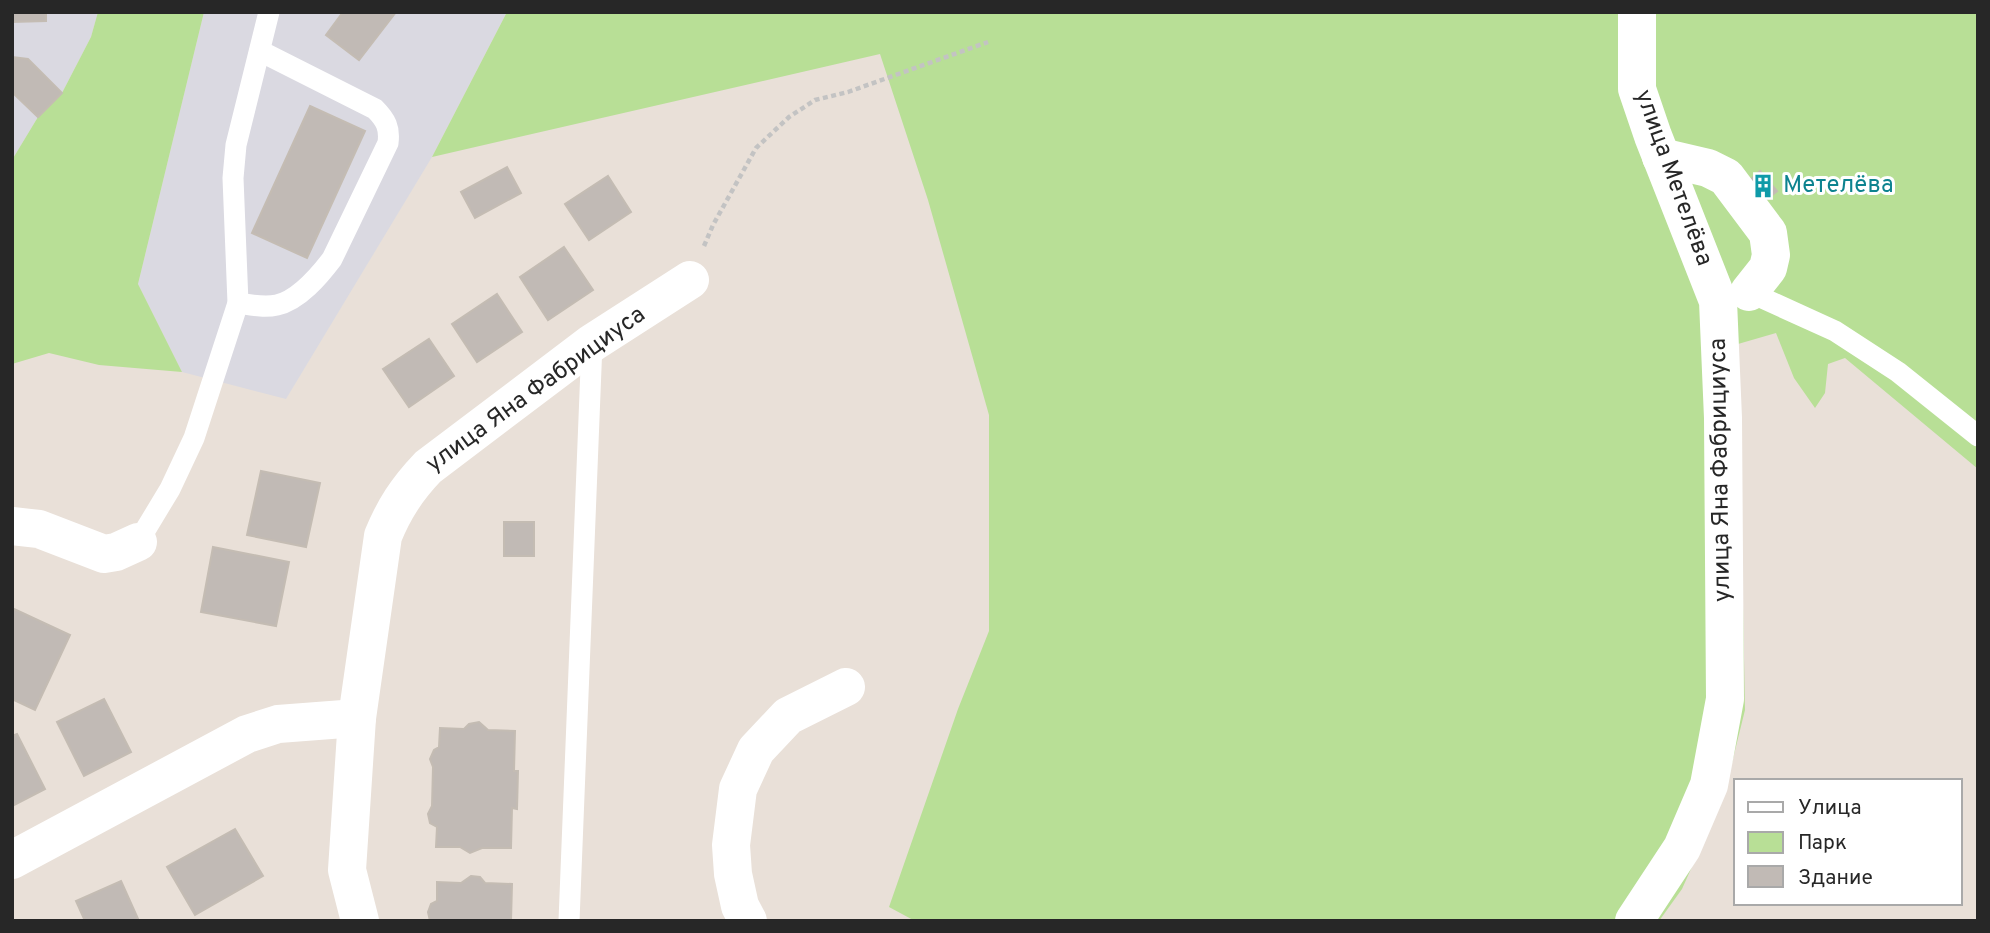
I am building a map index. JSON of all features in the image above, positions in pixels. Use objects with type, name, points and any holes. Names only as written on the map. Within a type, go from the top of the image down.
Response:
[{"type":"street","name":"улица Метелёва","points":[[1637,12],[1637,89],[1661,157],[1734,296]]},
{"type":"street","points":[[1661,157],[1708,168],[1726,177],[1768,233],[1768,268],[1734,296]]},
{"type":"street","name":"улица Яна Фабрициуса","points":[[360,921],[347,870],[357,719],[383,536],[394,509],[428,467],[592,343],[690,280]]},
{"type":"street","name":"улица Яна Фабрициуса","points":[[1634,921],[1682,848],[1709,785],[1726,699],[1723,418],[1734,296]]},
{"type":"street","points":[[12,526],[39,530],[104,554],[128,548],[138,542]]},
{"type":"street","points":[[743,916],[733,874],[731,845],[737,789],[757,750],[788,716],[846,687]]},
{"type":"street","points":[[12,860],[247,734],[278,724],[357,719]]},
{"type":"lane","points":[[138,542],[170,489],[194,439],[238,303],[233,178],[236,145],[269,12]]},
{"type":"lane","points":[[238,303],[263,307],[279,305],[293,298],[322,272],[332,259],[388,143],[389,131],[383,117],[375,109],[260,51]]},
{"type":"lane","points":[[1734,296],[1835,331],[1898,372],[1978,436]]},
{"type":"lane","points":[[569,921],[592,343]]},
{"type":"path","points":[[690,280],[713,225],[756,148],[789,117],[815,100],[848,92],[988,42]]},
{"type":"shaded area","points":[[12,12],[98,12],[91,37],[62,93],[38,117],[12,160]]},
{"type":"shaded area","points":[[204,12],[507,12],[432,157],[286,399],[182,372],[138,284]]},
{"type":"green space","points":[[98,12],[204,12],[138,284],[182,372],[99,365],[49,353],[12,364],[12,160],[38,117],[62,93],[91,37]]},
{"type":"green space","points":[[507,12],[1978,12],[1978,469],[1845,358],[1828,364],[1825,393],[1815,408],[1794,378],[1776,333],[1738,344],[1745,710],[1724,795],[1682,889],[1659,921],[915,921],[889,907],[958,709],[989,631],[989,415],[928,200],[880,54],[432,157]]},
{"type":"building","points":[[12,12],[46,12],[46,21],[12,22]]},
{"type":"building","points":[[343,12],[396,12],[359,60],[326,35]]},
{"type":"building","points":[[12,57],[28,59],[62,93],[38,117],[12,92]]},
{"type":"building","points":[[310,106],[365,131],[307,258],[252,233]]},
{"type":"building","points":[[507,167],[521,193],[475,218],[461,192]]},
{"type":"building","name":"Метелёва","points":[[1760,171],[1777,191],[1766,200],[1749,181]]},
{"type":"building","points":[[608,176],[631,212],[589,240],[565,204]]},
{"type":"building","points":[[564,247],[593,290],[548,320],[520,277]]},
{"type":"building","points":[[497,294],[522,332],[477,362],[452,324]]},
{"type":"building","points":[[429,339],[454,376],[409,407],[383,369]]},
{"type":"building","points":[[261,471],[320,483],[306,547],[247,535]]},
{"type":"building","points":[[504,522],[534,522],[534,556],[504,556]]},
{"type":"building","points":[[213,547],[289,562],[276,626],[201,612]]},
{"type":"building","points":[[14,609],[70,635],[35,710],[12,699]]},
{"type":"building","points":[[104,699],[131,752],[84,776],[57,722]]},
{"type":"building","points":[[479,722],[488,730],[515,731],[517,809],[512,808],[511,848],[482,848],[470,853],[460,847],[436,847],[437,827],[430,823],[428,814],[432,806],[433,767],[430,759],[434,750],[439,747],[440,728],[464,729],[469,724]]},
{"type":"building","points":[[17,734],[45,789],[12,806],[12,736]]},
{"type":"building","points":[[235,829],[263,876],[195,915],[167,867]]},
{"type":"building","points":[[471,876],[480,877],[485,883],[512,884],[511,921],[430,921],[428,912],[431,904],[437,901],[437,882],[461,883]]},
{"type":"building","points":[[121,881],[139,921],[85,921],[76,901]]},
{"type":"place","name":"Метелёва","points":[[1763,186]]}]
